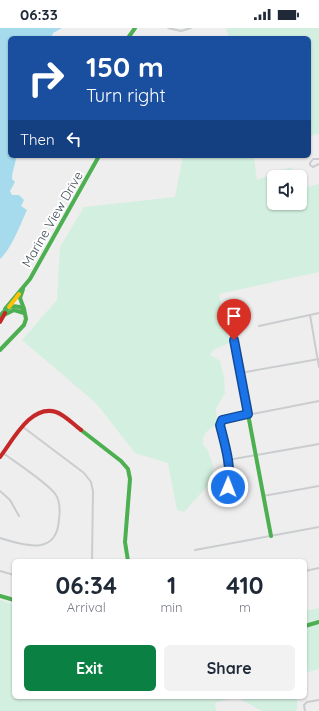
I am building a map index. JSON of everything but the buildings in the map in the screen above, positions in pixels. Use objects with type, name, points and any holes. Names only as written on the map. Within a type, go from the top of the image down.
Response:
[{"type":"street","points":[[168,28],[181,31],[191,28]]},
{"type":"street","name":"Marine View Drive","points":[[7,308],[16,299],[47,249],[98,158]]},
{"type":"street","points":[[319,159],[312,159],[310,165],[313,167],[319,164]]},
{"type":"street","points":[[0,350],[24,325],[26,319],[20,298],[22,289]]},
{"type":"street","name":"Marine View Drive","points":[[0,322],[2,315],[22,289]]},
{"type":"street","points":[[16,299],[17,305],[23,311]]},
{"type":"street","points":[[7,308],[17,305]]},
{"type":"street","points":[[2,315],[11,310],[23,311]]},
{"type":"street","points":[[259,326],[319,313]]},
{"type":"street","points":[[310,315],[319,367]]},
{"type":"street","points":[[234,340],[271,536]]},
{"type":"street","points":[[240,373],[318,359]]},
{"type":"street","points":[[228,487],[228,460],[220,425],[222,420],[319,401]]},
{"type":"street","points":[[0,538],[27,546],[37,546],[44,544],[53,538],[57,531],[59,503],[54,492],[2,455],[31,416],[37,412],[46,410],[54,411],[126,466],[129,472],[130,482],[125,542],[128,559]]},
{"type":"street","points":[[23,427],[84,473],[91,482],[93,491],[92,559]]},
{"type":"street","points":[[228,460],[319,444]]},
{"type":"street","points":[[263,496],[319,486]]},
{"type":"street","points":[[0,491],[10,500],[19,516]]},
{"type":"street","points":[[195,550],[319,527]]},
{"type":"street","points":[[307,571],[319,568]]},
{"type":"street","points":[[0,571],[12,574]]},
{"type":"street","points":[[0,596],[12,599]]},
{"type":"street","points":[[307,625],[319,622]]},
{"type":"street","points":[[305,711],[304,705],[307,702],[319,700]]},
{"type":"green space","points":[[226,28],[319,28],[319,134],[311,135],[311,36],[228,36]]},
{"type":"green space","points":[[183,158],[254,158],[257,180],[267,176],[267,210],[307,210],[307,187],[319,184],[319,272],[219,294],[229,343],[213,350],[210,355],[220,361],[224,377],[225,393],[216,408],[217,424],[206,432],[203,441],[203,445],[207,449],[213,465],[212,481],[184,512],[177,510],[168,463],[135,453],[96,403],[22,340],[57,300],[60,247],[84,207],[175,197]]},
{"type":"green space","points":[[291,167],[292,170],[283,170]]},
{"type":"green space","points":[[0,600],[12,604],[12,699],[229,699],[215,703],[216,711],[0,711]]},
{"type":"green space","points":[[319,608],[319,669],[307,672],[307,611]]},
{"type":"green space","points":[[240,699],[297,699],[296,711],[262,711]]},
{"type":"water","points":[[0,28],[62,28],[53,33],[52,36],[8,36],[8,158],[16,158],[12,179],[15,182],[10,191],[12,195],[19,195],[24,200],[21,206],[27,210],[12,243],[0,259]]},
{"type":"traffic: fast","points":[[129,36],[135,28]]},
{"type":"traffic: fast","points":[[5,309],[30,279],[98,158]]},
{"type":"traffic: fast","points":[[23,289],[20,298],[24,309]]},
{"type":"traffic: fast","points":[[0,316],[8,308],[17,306],[24,309],[26,319],[24,325],[0,350]]},
{"type":"traffic: fast","points":[[4,315],[14,310],[24,313]]},
{"type":"traffic: fast","points":[[234,340],[271,536]]},
{"type":"traffic: fast","points":[[81,430],[121,461],[128,469],[130,479],[125,542],[128,559]]},
{"type":"traffic: fast","points":[[0,596],[12,599]]},
{"type":"traffic: fast","points":[[307,625],[319,622]]},
{"type":"traffic: slow","points":[[9,307],[19,294]]},
{"type":"traffic: jam","points":[[0,322],[5,313]]},
{"type":"traffic: jam","points":[[0,457],[24,425],[39,413],[47,411],[59,413],[81,430]]},
{"type":"route","points":[[228,487],[228,460],[220,425],[222,420],[248,414],[234,340]]}]
